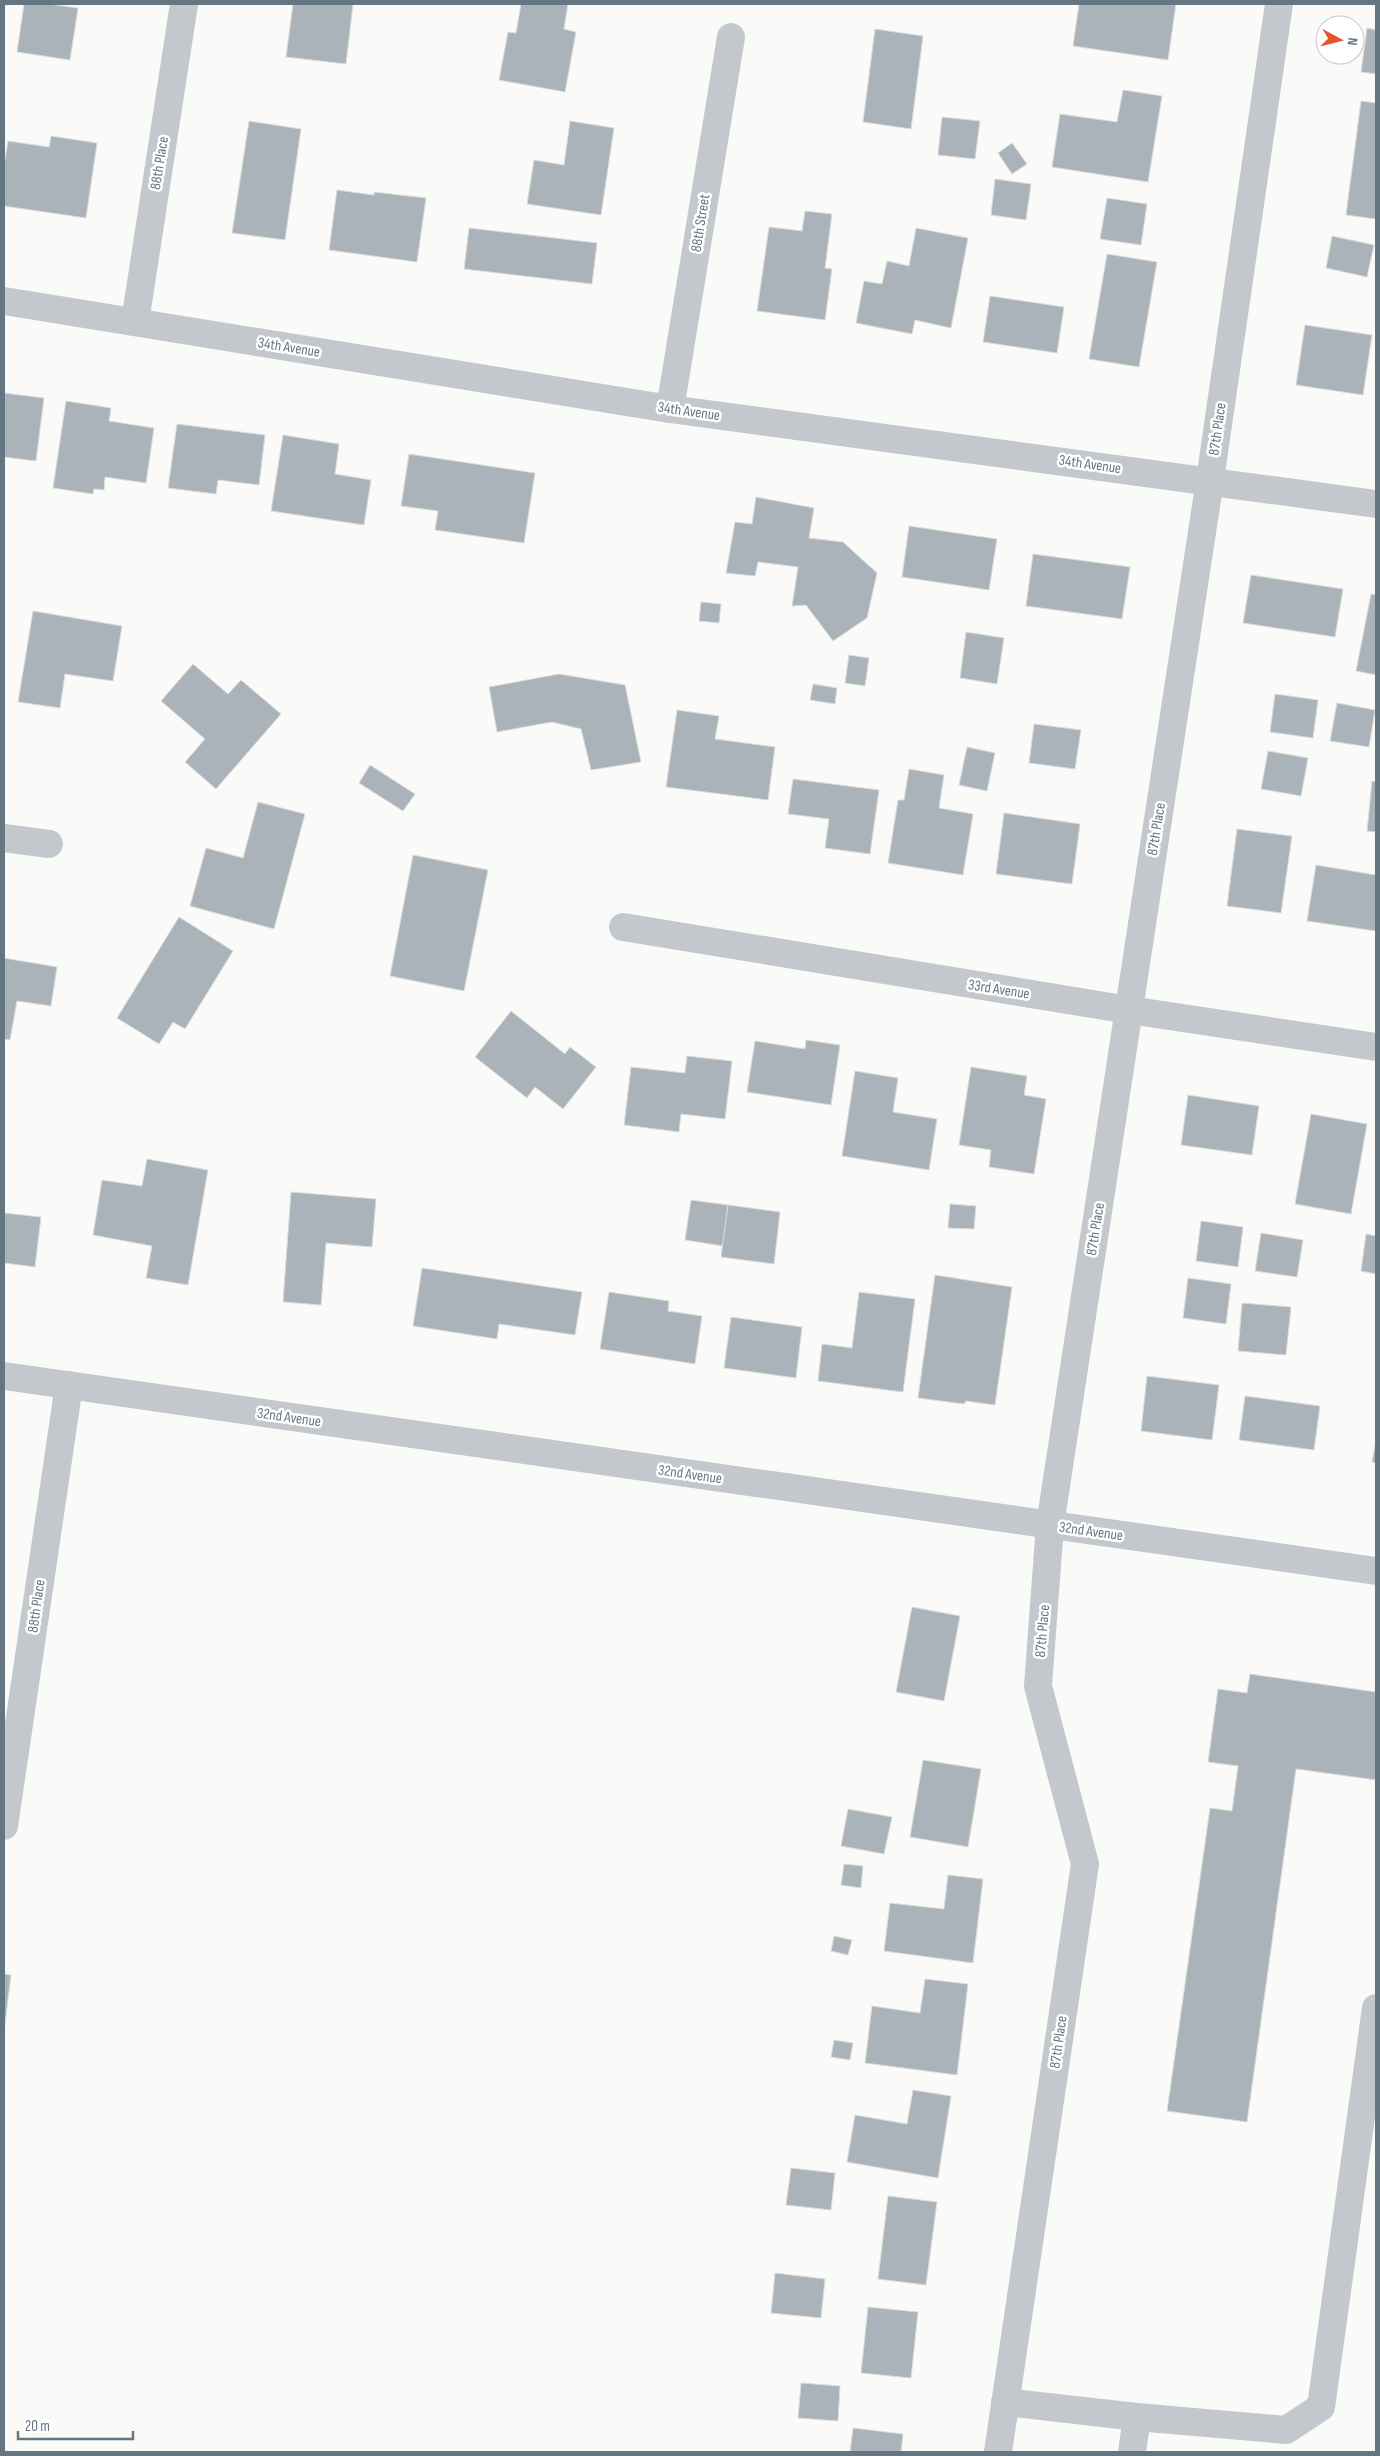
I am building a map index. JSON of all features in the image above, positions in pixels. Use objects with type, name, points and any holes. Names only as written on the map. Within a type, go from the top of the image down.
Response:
[{"type":"street","name":"88th Place","points":[[135,322],[184,4]]},
{"type":"street","name":"87th Place","points":[[998,2452],[1085,1864],[1038,1686],[1050,1526],[1210,480],[1280,4]]},
{"type":"street","name":"88th Street","points":[[670,409],[731,37]]},
{"type":"street","name":"34th Avenue","points":[[4,300],[670,409],[1210,480],[1376,504]]},
{"type":"street","points":[[4,838],[49,844]]},
{"type":"street","name":"33rd Avenue","points":[[623,927],[1128,1010],[1376,1047]]},
{"type":"street","name":"32nd Avenue","points":[[4,1376],[1376,1571]]},
{"type":"street","name":"88th Place","points":[[4,1826],[69,1386]]},
{"type":"street","points":[[1005,2402],[1137,2417],[1286,2430],[1321,2406],[1376,2008]]},
{"type":"street","points":[[1132,2452],[1137,2417]]},
{"type":"building","points":[[24,4],[48,4],[78,8],[70,60],[17,52]]},
{"type":"building","points":[[293,4],[353,4],[346,64],[286,57]]},
{"type":"building","points":[[521,4],[568,4],[564,29],[576,32],[565,92],[499,80],[508,32],[516,33]]},
{"type":"building","points":[[1079,4],[1176,4],[1168,60],[1073,46]]},
{"type":"building","points":[[1367,28],[1376,30],[1376,74],[1361,72],[1362,65],[1365,65]]},
{"type":"building","points":[[875,29],[923,36],[911,129],[863,122]]},
{"type":"building","points":[[1123,90],[1162,96],[1148,182],[1052,167],[1060,114],[1117,122]]},
{"type":"building","points":[[1361,101],[1376,103],[1376,219],[1346,215]]},
{"type":"building","points":[[942,117],[980,121],[975,159],[938,155]]},
{"type":"building","points":[[249,121],[301,129],[285,240],[232,233]]},
{"type":"building","points":[[570,121],[614,128],[601,215],[527,204],[534,160],[564,165]]},
{"type":"building","points":[[51,136],[97,143],[86,218],[4,206],[4,166],[8,141],[49,147]]},
{"type":"building","points":[[1012,143],[1027,164],[1012,174],[998,153]]},
{"type":"building","points":[[995,179],[1031,184],[1026,220],[991,215]]},
{"type":"building","points":[[337,190],[374,195],[374,192],[426,198],[417,262],[329,250]]},
{"type":"building","points":[[1107,198],[1147,204],[1141,245],[1100,239]]},
{"type":"building","points":[[805,211],[832,214],[825,268],[832,269],[825,320],[757,311],[769,227],[802,231]]},
{"type":"building","points":[[469,228],[597,243],[592,284],[464,269]]},
{"type":"building","points":[[916,228],[968,238],[951,328],[915,320],[912,334],[856,323],[864,281],[882,284],[887,261],[909,266]]},
{"type":"building","points":[[1332,236],[1374,245],[1367,277],[1326,268]]},
{"type":"building","points":[[1107,254],[1157,262],[1139,367],[1089,359]]},
{"type":"building","points":[[990,296],[1064,307],[1057,353],[983,342]]},
{"type":"building","points":[[1305,325],[1372,335],[1363,395],[1296,385]]},
{"type":"building","points":[[4,393],[44,398],[36,461],[4,457]]},
{"type":"building","points":[[66,401],[111,408],[109,421],[154,428],[146,483],[105,477],[104,490],[94,489],[93,494],[53,488]]},
{"type":"building","points":[[177,424],[265,435],[259,485],[218,480],[216,494],[168,488]]},
{"type":"building","points":[[283,435],[339,444],[335,474],[371,480],[364,525],[271,511]]},
{"type":"building","points":[[409,454],[535,473],[524,543],[435,530],[438,511],[401,506]]},
{"type":"building","points":[[756,497],[814,508],[809,538],[843,542],[877,573],[867,618],[833,641],[806,605],[792,606],[798,567],[758,562],[755,576],[726,573],[735,522],[752,524]]},
{"type":"building","points":[[909,526],[997,539],[989,590],[902,577]]},
{"type":"building","points":[[1033,554],[1130,567],[1122,619],[1026,606]]},
{"type":"building","points":[[1251,575],[1343,589],[1335,637],[1243,623]]},
{"type":"building","points":[[1371,594],[1376,595],[1376,675],[1356,671]]},
{"type":"building","points":[[701,602],[721,604],[719,623],[699,621]]},
{"type":"building","points":[[33,611],[122,626],[113,681],[65,674],[60,708],[18,702]]},
{"type":"building","points":[[966,632],[1004,638],[997,684],[960,678]]},
{"type":"building","points":[[849,655],[869,658],[865,686],[845,683]]},
{"type":"building","points":[[193,664],[228,694],[241,680],[281,714],[216,789],[185,762],[205,739],[161,701]]},
{"type":"building","points":[[559,674],[625,685],[641,762],[591,770],[581,729],[552,722],[497,732],[489,687]]},
{"type":"building","points":[[813,684],[837,688],[835,704],[810,700]]},
{"type":"building","points":[[1275,694],[1318,700],[1313,738],[1270,732]]},
{"type":"building","points":[[1337,703],[1375,710],[1369,747],[1330,741]]},
{"type":"building","points":[[677,710],[719,716],[715,739],[775,747],[768,800],[666,787]]},
{"type":"building","points":[[1034,724],[1081,730],[1075,769],[1029,763]]},
{"type":"building","points":[[967,747],[995,753],[987,791],[959,785]]},
{"type":"building","points":[[1268,751],[1308,758],[1301,796],[1261,789]]},
{"type":"building","points":[[370,765],[415,794],[403,811],[359,783]]},
{"type":"building","points":[[909,769],[944,775],[939,808],[973,814],[963,875],[888,863],[898,800],[904,800]]},
{"type":"building","points":[[793,779],[879,790],[870,854],[825,848],[829,819],[788,814]]},
{"type":"building","points":[[1372,781],[1376,782],[1376,832],[1367,831]]},
{"type":"building","points":[[258,802],[305,814],[274,929],[190,906],[206,848],[243,858]]},
{"type":"building","points":[[1004,813],[1080,824],[1072,884],[996,874]]},
{"type":"building","points":[[1237,829],[1292,836],[1281,913],[1227,906]]},
{"type":"building","points":[[413,855],[488,870],[464,991],[390,976]]},
{"type":"building","points":[[1316,865],[1376,875],[1376,931],[1307,921]]},
{"type":"building","points":[[179,917],[233,951],[185,1029],[173,1022],[159,1044],[117,1018]]},
{"type":"building","points":[[4,958],[57,967],[51,1006],[17,1001],[10,1040],[4,1039]]},
{"type":"building","points":[[511,1011],[565,1054],[570,1047],[596,1067],[563,1109],[535,1087],[527,1098],[475,1057]]},
{"type":"building","points":[[806,1040],[840,1045],[831,1105],[747,1092],[755,1041],[805,1049]]},
{"type":"building","points":[[687,1056],[732,1061],[725,1119],[681,1114],[679,1132],[624,1125],[631,1067],[685,1073]]},
{"type":"building","points":[[971,1067],[1027,1076],[1024,1095],[1046,1099],[1034,1174],[989,1167],[991,1150],[959,1145]]},
{"type":"building","points":[[855,1071],[898,1078],[893,1112],[937,1119],[929,1170],[842,1156]]},
{"type":"building","points":[[1188,1095],[1259,1106],[1252,1155],[1181,1145]]},
{"type":"building","points":[[1311,1114],[1367,1124],[1351,1214],[1295,1204]]},
{"type":"building","points":[[147,1159],[208,1170],[188,1285],[146,1278],[152,1246],[93,1235],[102,1180],[142,1186]]},
{"type":"building","points":[[291,1192],[376,1199],[372,1247],[326,1243],[321,1305],[283,1302]]},
{"type":"building","points":[[691,1200],[728,1205],[723,1246],[685,1240]]},
{"type":"building","points":[[950,1204],[976,1206],[974,1229],[948,1228]]},
{"type":"building","points":[[728,1205],[780,1212],[774,1264],[721,1257]]},
{"type":"building","points":[[4,1213],[41,1217],[35,1267],[4,1263]]},
{"type":"building","points":[[1201,1221],[1243,1227],[1238,1267],[1196,1261]]},
{"type":"building","points":[[1261,1233],[1303,1240],[1297,1277],[1255,1271]]},
{"type":"building","points":[[1366,1234],[1376,1236],[1376,1274],[1361,1271]]},
{"type":"building","points":[[422,1268],[582,1292],[575,1335],[499,1324],[497,1339],[413,1326]]},
{"type":"building","points":[[935,1275],[1012,1287],[995,1405],[966,1401],[964,1404],[918,1398]]},
{"type":"building","points":[[1188,1278],[1231,1284],[1226,1324],[1183,1318]]},
{"type":"building","points":[[609,1292],[669,1301],[668,1311],[702,1316],[695,1364],[600,1349]]},
{"type":"building","points":[[859,1292],[915,1299],[903,1392],[818,1381],[822,1344],[852,1348]]},
{"type":"building","points":[[1242,1303],[1291,1307],[1286,1355],[1238,1351]]},
{"type":"building","points":[[731,1317],[802,1327],[796,1378],[724,1368]]},
{"type":"building","points":[[1147,1376],[1219,1385],[1212,1440],[1141,1431]]},
{"type":"building","points":[[1245,1396],[1320,1406],[1314,1450],[1239,1440]]},
{"type":"building","points":[[1376,1440],[1376,1463],[1372,1462]]},
{"type":"building","points":[[912,1607],[960,1616],[944,1701],[896,1692]]},
{"type":"building","points":[[1250,1674],[1376,1692],[1376,1780],[1296,1769],[1247,2122],[1167,2111],[1210,1808],[1232,1811],[1238,1766],[1208,1762],[1218,1689],[1247,1693]]},
{"type":"building","points":[[923,1760],[981,1769],[968,1847],[910,1837]]},
{"type":"building","points":[[848,1809],[892,1817],[884,1854],[841,1846]]},
{"type":"building","points":[[844,1864],[863,1866],[861,1888],[841,1885]]},
{"type":"building","points":[[948,1875],[983,1879],[973,1963],[884,1951],[890,1903],[944,1909]]},
{"type":"building","points":[[834,1936],[852,1940],[848,1955],[831,1951]]},
{"type":"building","points":[[4,1974],[11,1975],[4,2032]]},
{"type":"building","points":[[925,1979],[968,1984],[957,2075],[865,2063],[872,2006],[920,2013]]},
{"type":"building","points":[[834,2040],[853,2043],[850,2060],[831,2057]]},
{"type":"building","points":[[913,2090],[951,2096],[938,2178],[847,2162],[855,2115],[907,2124]]},
{"type":"building","points":[[791,2168],[835,2173],[831,2210],[786,2205]]},
{"type":"building","points":[[888,2196],[937,2202],[926,2285],[878,2279]]},
{"type":"building","points":[[775,2273],[825,2279],[821,2318],[771,2313]]},
{"type":"building","points":[[868,2307],[918,2312],[911,2378],[861,2373]]},
{"type":"building","points":[[801,2383],[840,2386],[838,2421],[798,2418]]},
{"type":"building","points":[[853,2428],[903,2434],[901,2452],[850,2452]]}]
